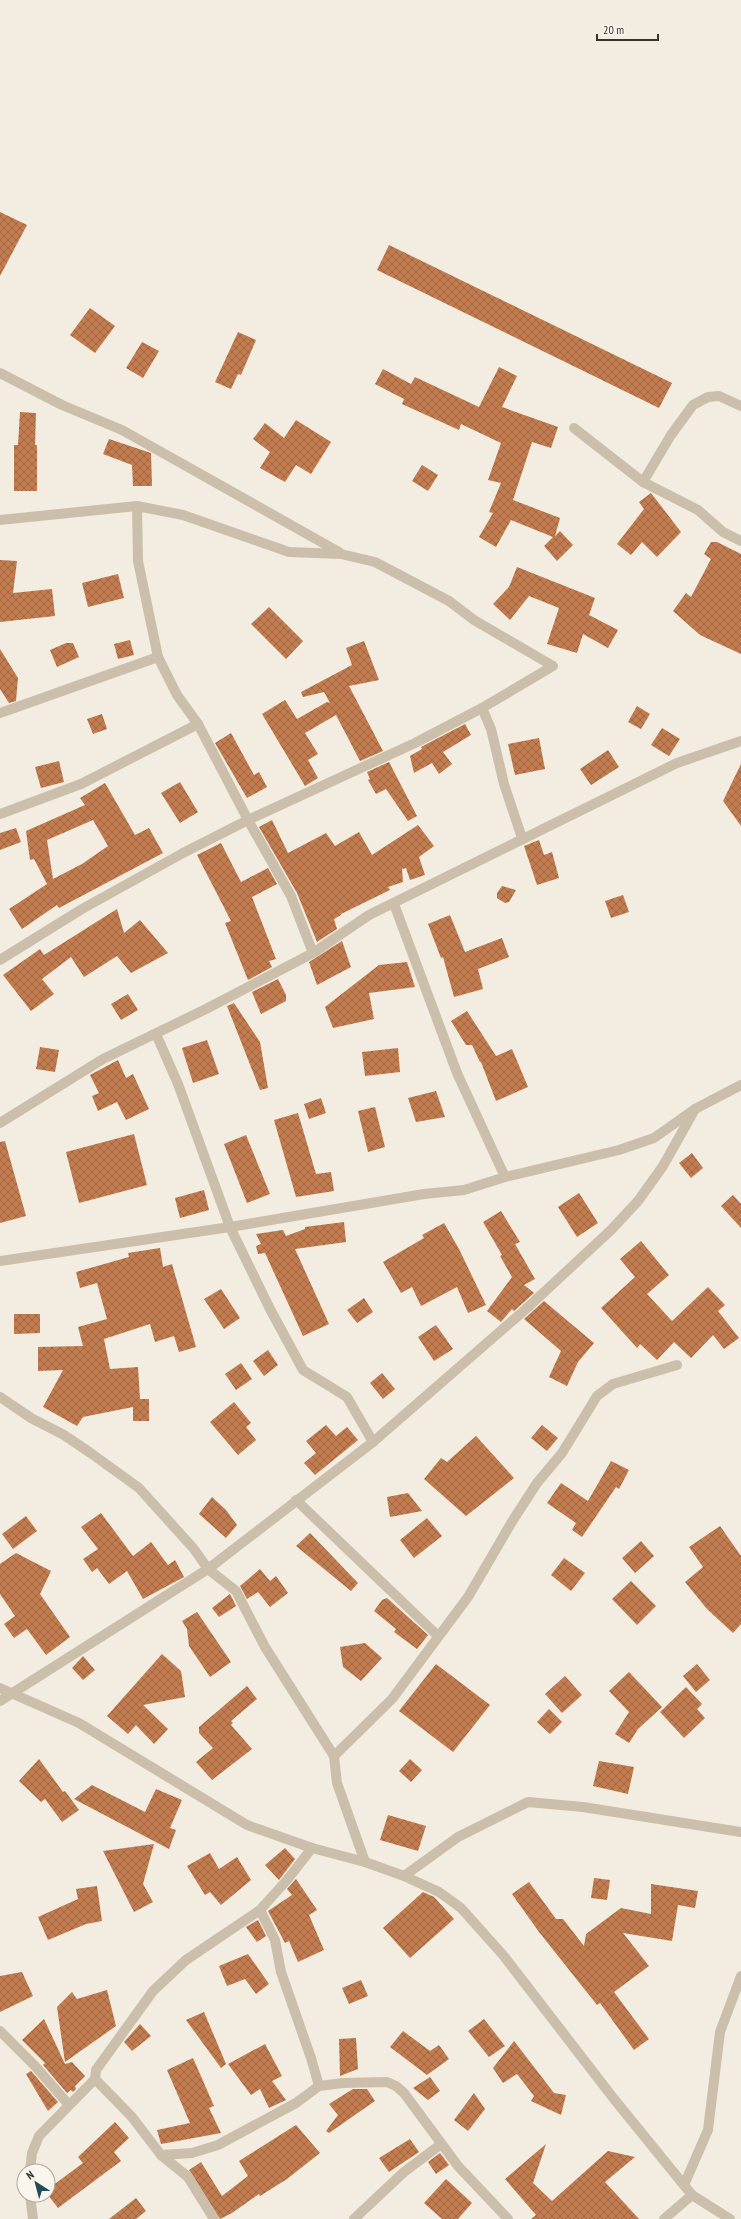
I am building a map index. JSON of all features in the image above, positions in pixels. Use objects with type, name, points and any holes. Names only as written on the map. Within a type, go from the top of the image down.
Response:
[{"type":"street","points":[[0,373],[62,405],[122,430],[341,554]]},
{"type":"street","points":[[643,482],[671,436],[694,405],[708,397],[719,396],[741,406]]},
{"type":"street","points":[[574,428],[643,482],[698,510],[723,532],[741,541]]},
{"type":"street","points":[[136,506],[138,561],[158,657],[177,695],[198,724],[248,820],[291,896],[313,953]]},
{"type":"street","points":[[0,520],[136,506],[183,515],[289,552],[341,554],[375,562],[450,601],[474,620],[553,666],[482,708],[340,779],[248,820],[82,909],[0,960]]},
{"type":"street","points":[[0,713],[158,657]]},
{"type":"street","points":[[482,708],[491,729],[504,784],[522,838]]},
{"type":"street","points":[[0,814],[81,784],[198,724]]},
{"type":"street","points":[[0,1122],[103,1059],[156,1034],[313,953],[369,915],[394,904],[522,838],[677,763],[741,741]]},
{"type":"street","points":[[394,904],[457,1073],[505,1177]]},
{"type":"street","points":[[156,1034],[178,1084],[230,1227],[270,1309],[304,1370],[347,1397],[373,1442]]},
{"type":"street","points":[[0,1261],[230,1227],[424,1194],[464,1190],[505,1177],[619,1150],[654,1138],[695,1109],[741,1085]]},
{"type":"street","points":[[0,1701],[137,1612],[208,1569],[373,1442],[526,1310],[611,1230],[638,1201],[663,1166],[695,1109]]},
{"type":"street","points":[[334,1756],[392,1699],[468,1597],[513,1520],[537,1483],[562,1453],[597,1396],[613,1384],[677,1366]]},
{"type":"street","points":[[0,1397],[31,1418],[64,1435],[139,1488],[194,1549],[208,1569],[236,1591],[265,1647],[334,1756],[337,1783],[365,1862]]},
{"type":"street","points":[[296,1500],[438,1636]]},
{"type":"street","points":[[0,1688],[79,1723],[247,1825],[312,1848],[365,1862],[404,1876],[439,1892],[461,1908],[479,1927],[692,2195],[730,2219]]},
{"type":"street","points":[[404,1876],[458,1837],[528,1802],[583,1807],[741,1832]]},
{"type":"street","points":[[31,2163],[32,2153],[39,2136],[94,2079],[96,2070],[153,1991],[186,1960],[260,1910],[288,1880],[312,1848]]},
{"type":"street","points":[[260,1910],[275,1940],[281,1972],[311,2058],[318,2086]]},
{"type":"street","points":[[684,2185],[708,2130],[720,2032],[741,1976]]},
{"type":"street","points":[[0,2031],[35,2066],[68,2105]]},
{"type":"street","points":[[94,2079],[132,2117],[161,2156],[188,2177],[214,2219]]},
{"type":"street","points":[[161,2156],[192,2153],[218,2145],[271,2117],[318,2086],[343,2083],[387,2082],[396,2086],[440,2145],[508,2219]]},
{"type":"street","points":[[354,2219],[404,2172],[440,2145]]},
{"type":"street","points":[[664,2219],[692,2195]]},
{"type":"street","points":[[31,2203],[33,2219]]},
{"type":"building","points":[[0,212],[27,225],[0,276]]},
{"type":"building","points":[[389,245],[672,383],[659,408],[377,270]]},
{"type":"building","points":[[90,308],[115,326],[95,353],[70,335]]},
{"type":"building","points":[[238,332],[256,340],[241,375],[238,374],[231,389],[215,382]]},
{"type":"building","points":[[142,342],[159,351],[143,378],[126,368]]},
{"type":"building","points":[[499,367],[517,376],[502,407],[558,427],[551,448],[532,442],[513,500],[560,518],[555,536],[560,531],[573,545],[557,561],[544,546],[553,537],[511,520],[496,547],[479,537],[493,513],[489,512],[501,483],[488,480],[501,443],[461,424],[459,430],[402,404],[404,399],[375,384],[383,369],[411,384],[415,377],[479,407]]},
{"type":"building","points":[[20,412],[36,413],[35,445],[37,445],[37,491],[14,491],[14,445],[18,445]]},
{"type":"building","points":[[296,420],[331,442],[311,474],[296,465],[285,482],[260,468],[270,452],[253,439],[265,423],[284,438]]},
{"type":"building","points":[[109,439],[151,453],[152,486],[133,486],[132,465],[103,454]]},
{"type":"building","points":[[422,465],[438,475],[428,491],[412,481]]},
{"type":"building","points":[[651,493],[681,532],[657,557],[642,542],[631,555],[617,544],[644,509],[639,502]]},
{"type":"building","points":[[711,542],[717,542],[741,554],[741,654],[700,635],[673,611],[686,593],[691,597],[711,559],[704,554]]},
{"type":"building","points":[[0,560],[17,561],[13,593],[52,589],[55,616],[0,622]]},
{"type":"building","points":[[517,567],[595,598],[589,615],[618,630],[608,648],[583,634],[577,653],[547,644],[559,608],[529,596],[510,620],[493,604],[509,587]]},
{"type":"building","points":[[118,574],[124,598],[88,607],[82,583]]},
{"type":"building","points":[[269,607],[303,641],[286,659],[251,624]]},
{"type":"building","points":[[130,640],[134,655],[118,659],[114,644]]},
{"type":"building","points":[[364,641],[379,680],[349,686],[383,751],[360,761],[336,715],[305,733],[318,754],[308,760],[318,778],[305,786],[262,714],[285,700],[297,719],[327,702],[330,703],[324,692],[303,697],[301,692],[352,665],[346,648]]},
{"type":"building","points":[[66,643],[73,643],[79,657],[57,667],[50,650]]},
{"type":"building","points":[[0,649],[18,678],[16,701],[9,703],[0,689]]},
{"type":"building","points":[[637,706],[650,714],[641,729],[628,722]]},
{"type":"building","points":[[102,714],[107,729],[93,734],[87,719]]},
{"type":"building","points":[[465,724],[471,735],[443,752],[452,764],[439,774],[432,763],[414,773],[410,756],[422,749],[421,747]]},
{"type":"building","points":[[662,728],[680,739],[669,756],[651,745]]},
{"type":"building","points":[[231,733],[254,775],[259,772],[267,787],[247,798],[215,743]]},
{"type":"building","points":[[539,738],[545,769],[515,775],[508,744]]},
{"type":"building","points":[[608,750],[619,767],[591,785],[580,769]]},
{"type":"building","points":[[59,761],[64,782],[41,788],[35,767]]},
{"type":"building","points":[[389,762],[417,816],[408,821],[386,789],[376,794],[368,780],[370,779],[367,772]]},
{"type":"building","points":[[741,764],[741,826],[723,801]]},
{"type":"building","points":[[180,782],[198,812],[180,823],[161,793]]},
{"type":"building","points":[[105,783],[135,835],[149,828],[163,853],[59,908],[57,905],[22,929],[9,909],[47,884],[34,859],[30,860],[26,831],[85,805],[80,798]],"holes":[[[93,820],[108,846],[82,864],[53,879],[47,840]]]},
{"type":"building","points":[[272,820],[288,853],[326,833],[335,846],[359,832],[372,855],[418,825],[434,846],[419,857],[425,875],[410,880],[406,868],[402,869],[403,882],[388,887],[390,890],[341,914],[334,919],[337,929],[317,942],[297,893],[259,827]]},
{"type":"building","points":[[16,828],[21,842],[0,850],[0,833]]},
{"type":"building","points":[[539,840],[544,855],[552,852],[559,878],[537,885],[524,846]]},
{"type":"building","points":[[221,843],[241,882],[268,868],[277,884],[252,897],[276,959],[269,961],[272,967],[248,980],[225,923],[231,921],[197,855]]},
{"type":"building","points":[[502,886],[516,890],[509,902],[505,903],[497,898],[497,893]]},
{"type":"building","points":[[623,895],[629,912],[611,918],[605,901]]},
{"type":"building","points":[[117,909],[124,933],[140,920],[168,953],[131,973],[117,956],[84,977],[71,957],[42,979],[54,994],[31,1011],[3,975],[40,949],[44,955]]},
{"type":"building","points":[[450,915],[465,952],[502,938],[509,957],[478,969],[483,989],[454,997],[443,957],[441,958],[428,924]]},
{"type":"building","points":[[342,941],[351,967],[317,985],[309,962]]},
{"type":"building","points":[[407,962],[415,987],[369,993],[374,1019],[333,1028],[325,1007],[379,965]]},
{"type":"building","points":[[278,979],[286,995],[286,1001],[261,1014],[252,992]]},
{"type":"building","points":[[128,994],[138,1010],[121,1020],[111,1004]]},
{"type":"building","points":[[234,1003],[260,1042],[268,1088],[260,1090],[227,1006]]},
{"type":"building","points":[[467,1011],[496,1056],[512,1049],[528,1087],[496,1101],[481,1062],[472,1045],[466,1045],[451,1021]]},
{"type":"building","points":[[207,1040],[219,1074],[193,1083],[182,1048]]},
{"type":"building","points":[[40,1047],[59,1050],[55,1072],[36,1069]]},
{"type":"building","points":[[398,1048],[400,1072],[365,1076],[362,1052]]},
{"type":"building","points":[[118,1060],[126,1078],[133,1074],[149,1109],[126,1120],[117,1102],[98,1111],[92,1096],[99,1093],[90,1075]]},
{"type":"building","points":[[436,1091],[445,1117],[416,1122],[408,1098]]},
{"type":"building","points":[[321,1098],[326,1113],[309,1119],[304,1104]]},
{"type":"building","points":[[375,1107],[385,1147],[368,1152],[358,1111]]},
{"type":"building","points":[[298,1113],[316,1174],[331,1172],[334,1191],[296,1197],[274,1120]]},
{"type":"building","points":[[134,1134],[147,1185],[79,1203],[66,1152]]},
{"type":"building","points":[[246,1135],[270,1194],[247,1203],[224,1144]]},
{"type":"building","points":[[5,1141],[26,1216],[0,1223],[0,1142]]},
{"type":"building","points":[[692,1153],[703,1168],[691,1178],[679,1163]]},
{"type":"building","points":[[204,1190],[209,1210],[180,1218],[175,1198]]},
{"type":"building","points":[[579,1193],[598,1223],[577,1237],[558,1207]]},
{"type":"building","points":[[733,1195],[741,1204],[741,1228],[721,1206]]},
{"type":"building","points":[[501,1211],[520,1242],[515,1244],[535,1279],[524,1285],[534,1293],[514,1311],[512,1309],[501,1322],[487,1311],[512,1277],[500,1256],[502,1255],[483,1222]]},
{"type":"building","points":[[344,1222],[346,1242],[295,1249],[329,1324],[303,1336],[265,1253],[258,1254],[256,1246],[261,1244],[256,1234],[283,1230],[286,1236],[305,1229],[305,1227]]},
{"type":"building","points":[[444,1223],[459,1249],[486,1305],[468,1313],[457,1287],[421,1306],[412,1287],[401,1293],[383,1262],[424,1238],[422,1235]]},
{"type":"building","points":[[641,1241],[669,1275],[647,1294],[672,1321],[708,1287],[725,1305],[718,1311],[739,1338],[724,1349],[713,1335],[691,1358],[674,1342],[657,1360],[640,1344],[637,1348],[601,1308],[635,1277],[620,1259]]},
{"type":"building","points":[[160,1248],[163,1267],[172,1264],[196,1347],[179,1352],[174,1336],[155,1342],[150,1324],[104,1339],[110,1369],[138,1367],[140,1399],[149,1399],[149,1421],[133,1421],[133,1407],[83,1417],[77,1426],[43,1407],[63,1370],[38,1371],[38,1347],[83,1346],[78,1327],[107,1319],[97,1283],[80,1288],[76,1272],[129,1257],[128,1253]]},
{"type":"building","points":[[221,1289],[240,1318],[224,1329],[204,1299]]},
{"type":"building","points":[[364,1298],[373,1312],[357,1323],[347,1310]]},
{"type":"building","points":[[544,1301],[594,1343],[578,1362],[567,1386],[549,1377],[561,1351],[524,1319]]},
{"type":"building","points":[[14,1314],[40,1314],[40,1333],[14,1334]]},
{"type":"building","points":[[436,1325],[453,1349],[434,1361],[418,1337]]},
{"type":"building","points":[[268,1350],[278,1365],[264,1376],[253,1361]]},
{"type":"building","points":[[241,1363],[252,1379],[236,1390],[225,1374]]},
{"type":"building","points":[[382,1373],[395,1389],[383,1399],[370,1383]]},
{"type":"building","points":[[234,1402],[251,1423],[246,1427],[256,1440],[238,1455],[210,1422]]},
{"type":"building","points":[[326,1425],[336,1436],[347,1427],[358,1440],[315,1475],[304,1463],[316,1453],[306,1441]]},
{"type":"building","points":[[542,1425],[558,1438],[547,1451],[531,1438]]},
{"type":"building","points":[[476,1436],[514,1478],[466,1516],[424,1479],[441,1458],[447,1462]]},
{"type":"building","points":[[611,1461],[629,1470],[619,1489],[616,1487],[582,1537],[572,1530],[576,1523],[547,1503],[561,1483],[588,1501]]},
{"type":"building","points":[[408,1493],[422,1511],[390,1517],[387,1497]]},
{"type":"building","points":[[212,1497],[226,1510],[237,1525],[226,1538],[199,1514]]},
{"type":"building","points":[[101,1513],[133,1556],[151,1542],[168,1565],[175,1560],[184,1577],[143,1599],[127,1571],[109,1584],[97,1568],[92,1572],[83,1559],[98,1549],[81,1527]]},
{"type":"building","points":[[26,1516],[37,1531],[13,1549],[2,1534]]},
{"type":"building","points":[[427,1518],[442,1536],[414,1558],[400,1540]]},
{"type":"building","points":[[720,1526],[741,1556],[741,1624],[733,1633],[707,1609],[685,1582],[703,1567],[689,1547]]},
{"type":"building","points":[[310,1533],[358,1583],[351,1591],[296,1546]]},
{"type":"building","points":[[641,1541],[654,1556],[635,1573],[622,1558]]},
{"type":"building","points":[[16,1553],[51,1571],[40,1594],[70,1637],[46,1655],[27,1629],[14,1638],[4,1624],[15,1616],[0,1594],[0,1564]]},
{"type":"building","points":[[564,1558],[585,1573],[571,1591],[551,1575]]},
{"type":"building","points":[[260,1569],[270,1581],[276,1576],[288,1593],[270,1607],[258,1592],[247,1599],[240,1586]]},
{"type":"building","points":[[631,1581],[656,1606],[637,1625],[612,1599]]},
{"type":"building","points":[[230,1594],[236,1606],[219,1617],[212,1608]]},
{"type":"building","points":[[387,1598],[428,1635],[417,1649],[394,1632],[396,1629],[374,1611],[382,1600]]},
{"type":"building","points":[[197,1612],[231,1662],[210,1677],[189,1646],[187,1629],[182,1621]]},
{"type":"building","points":[[365,1643],[382,1658],[361,1681],[343,1667],[340,1647]]},
{"type":"building","points":[[162,1654],[181,1671],[185,1697],[143,1705],[168,1729],[154,1744],[136,1725],[128,1734],[107,1716]]},
{"type":"building","points":[[83,1656],[95,1670],[83,1680],[72,1668]]},
{"type":"building","points":[[436,1664],[490,1705],[453,1752],[399,1711]]},
{"type":"building","points":[[697,1664],[710,1680],[696,1692],[683,1676]]},
{"type":"building","points":[[629,1672],[662,1707],[638,1729],[629,1743],[615,1734],[629,1712],[609,1691]]},
{"type":"building","points":[[565,1676],[582,1695],[562,1713],[545,1694]]},
{"type":"building","points":[[247,1686],[257,1699],[231,1721],[233,1723],[231,1725],[252,1749],[212,1780],[196,1762],[213,1748],[199,1733],[199,1727]]},
{"type":"building","points":[[686,1687],[702,1704],[697,1709],[705,1718],[684,1738],[660,1712]]},
{"type":"building","points":[[549,1709],[562,1722],[550,1734],[537,1722]]},
{"type":"building","points":[[39,1759],[63,1792],[65,1791],[79,1810],[62,1822],[45,1799],[41,1802],[19,1781]]},
{"type":"building","points":[[410,1759],[422,1770],[411,1782],[399,1771]]},
{"type":"building","points":[[599,1761],[634,1767],[628,1794],[593,1786]]},
{"type":"building","points":[[92,1785],[145,1812],[156,1789],[182,1800],[170,1828],[176,1830],[169,1849],[74,1799]]},
{"type":"building","points":[[388,1815],[426,1826],[418,1851],[380,1840]]},
{"type":"building","points":[[154,1844],[143,1884],[153,1902],[134,1912],[103,1851]]},
{"type":"building","points":[[285,1848],[295,1859],[279,1880],[265,1865]]},
{"type":"building","points":[[210,1853],[219,1869],[237,1857],[251,1880],[221,1905],[210,1892],[205,1895],[187,1866]]},
{"type":"building","points":[[594,1878],[610,1880],[607,1900],[591,1898]]},
{"type":"building","points":[[296,1879],[317,1910],[309,1915],[324,1950],[298,1962],[289,1941],[285,1943],[268,1911],[292,1895],[287,1889]]},
{"type":"building","points":[[529,1882],[556,1919],[563,1919],[584,1946],[586,1934],[621,1908],[651,1914],[651,1884],[698,1891],[695,1908],[678,1905],[672,1941],[623,1933],[649,1966],[614,1992],[649,2039],[634,2050],[600,2003],[597,2005],[539,1932],[512,1894]]},
{"type":"building","points":[[97,1886],[102,1921],[86,1924],[48,1940],[38,1917],[78,1899],[76,1889]]},
{"type":"building","points":[[423,1892],[434,1897],[454,1919],[410,1958],[383,1928]]},
{"type":"building","points":[[258,1920],[266,1936],[257,1942],[246,1927]]},
{"type":"building","points":[[248,1954],[269,1984],[256,1994],[245,1979],[227,1986],[219,1966]]},
{"type":"building","points":[[22,1972],[33,1996],[0,2012],[0,1976]]},
{"type":"building","points":[[361,1980],[368,1996],[349,2004],[342,1988]]},
{"type":"building","points":[[107,1990],[116,2026],[65,2062],[57,2007],[72,1992],[77,1999]]},
{"type":"building","points":[[204,2012],[226,2064],[221,2068],[186,2020]]},
{"type":"building","points":[[44,2019],[65,2064],[72,2062],[85,2076],[75,2086],[76,2089],[73,2092],[71,2090],[67,2093],[43,2065],[45,2063],[22,2040]]},
{"type":"building","points":[[484,2019],[505,2046],[489,2057],[468,2031]]},
{"type":"building","points":[[140,2024],[151,2036],[132,2051],[124,2042]]},
{"type":"building","points":[[403,2031],[430,2051],[439,2045],[449,2059],[427,2075],[390,2047]]},
{"type":"building","points":[[356,2038],[358,2069],[340,2076],[339,2039]]},
{"type":"building","points":[[514,2041],[554,2093],[566,2095],[561,2115],[531,2101],[534,2096],[517,2074],[503,2083],[493,2068]]},
{"type":"building","points":[[265,2044],[282,2076],[272,2081],[286,2100],[269,2108],[260,2089],[251,2095],[228,2064]]},
{"type":"building","points":[[193,2058],[214,2106],[209,2108],[221,2133],[161,2144],[157,2130],[190,2123],[167,2070]]},
{"type":"building","points":[[31,2071],[58,2102],[48,2111],[26,2074]]},
{"type":"building","points":[[430,2077],[440,2091],[428,2100],[413,2088]]},
{"type":"building","points":[[353,2089],[367,2089],[375,2101],[329,2133],[326,2131],[338,2115],[329,2104]]},
{"type":"building","points":[[474,2093],[485,2109],[468,2131],[454,2120]]},
{"type":"building","points":[[115,2122],[129,2138],[114,2152],[121,2161],[58,2208],[54,2203],[56,2203],[56,2183],[83,2163],[78,2157]]},
{"type":"building","points":[[296,2125],[320,2153],[287,2179],[260,2196],[259,2194],[232,2213],[220,2219],[189,2170],[201,2162],[222,2196],[248,2176],[239,2161]]},
{"type":"building","points":[[410,2139],[419,2152],[389,2172],[379,2158]]},
{"type":"building","points":[[546,2144],[533,2183],[552,2201],[608,2151],[635,2157],[605,2182],[639,2219],[531,2219],[536,2215],[505,2179]]},
{"type":"building","points":[[440,2153],[449,2165],[436,2174],[428,2162]]},
{"type":"building","points":[[446,2179],[472,2203],[458,2219],[442,2219],[424,2203]]},
{"type":"building","points":[[136,2198],[146,2211],[136,2219],[109,2219]]}]
